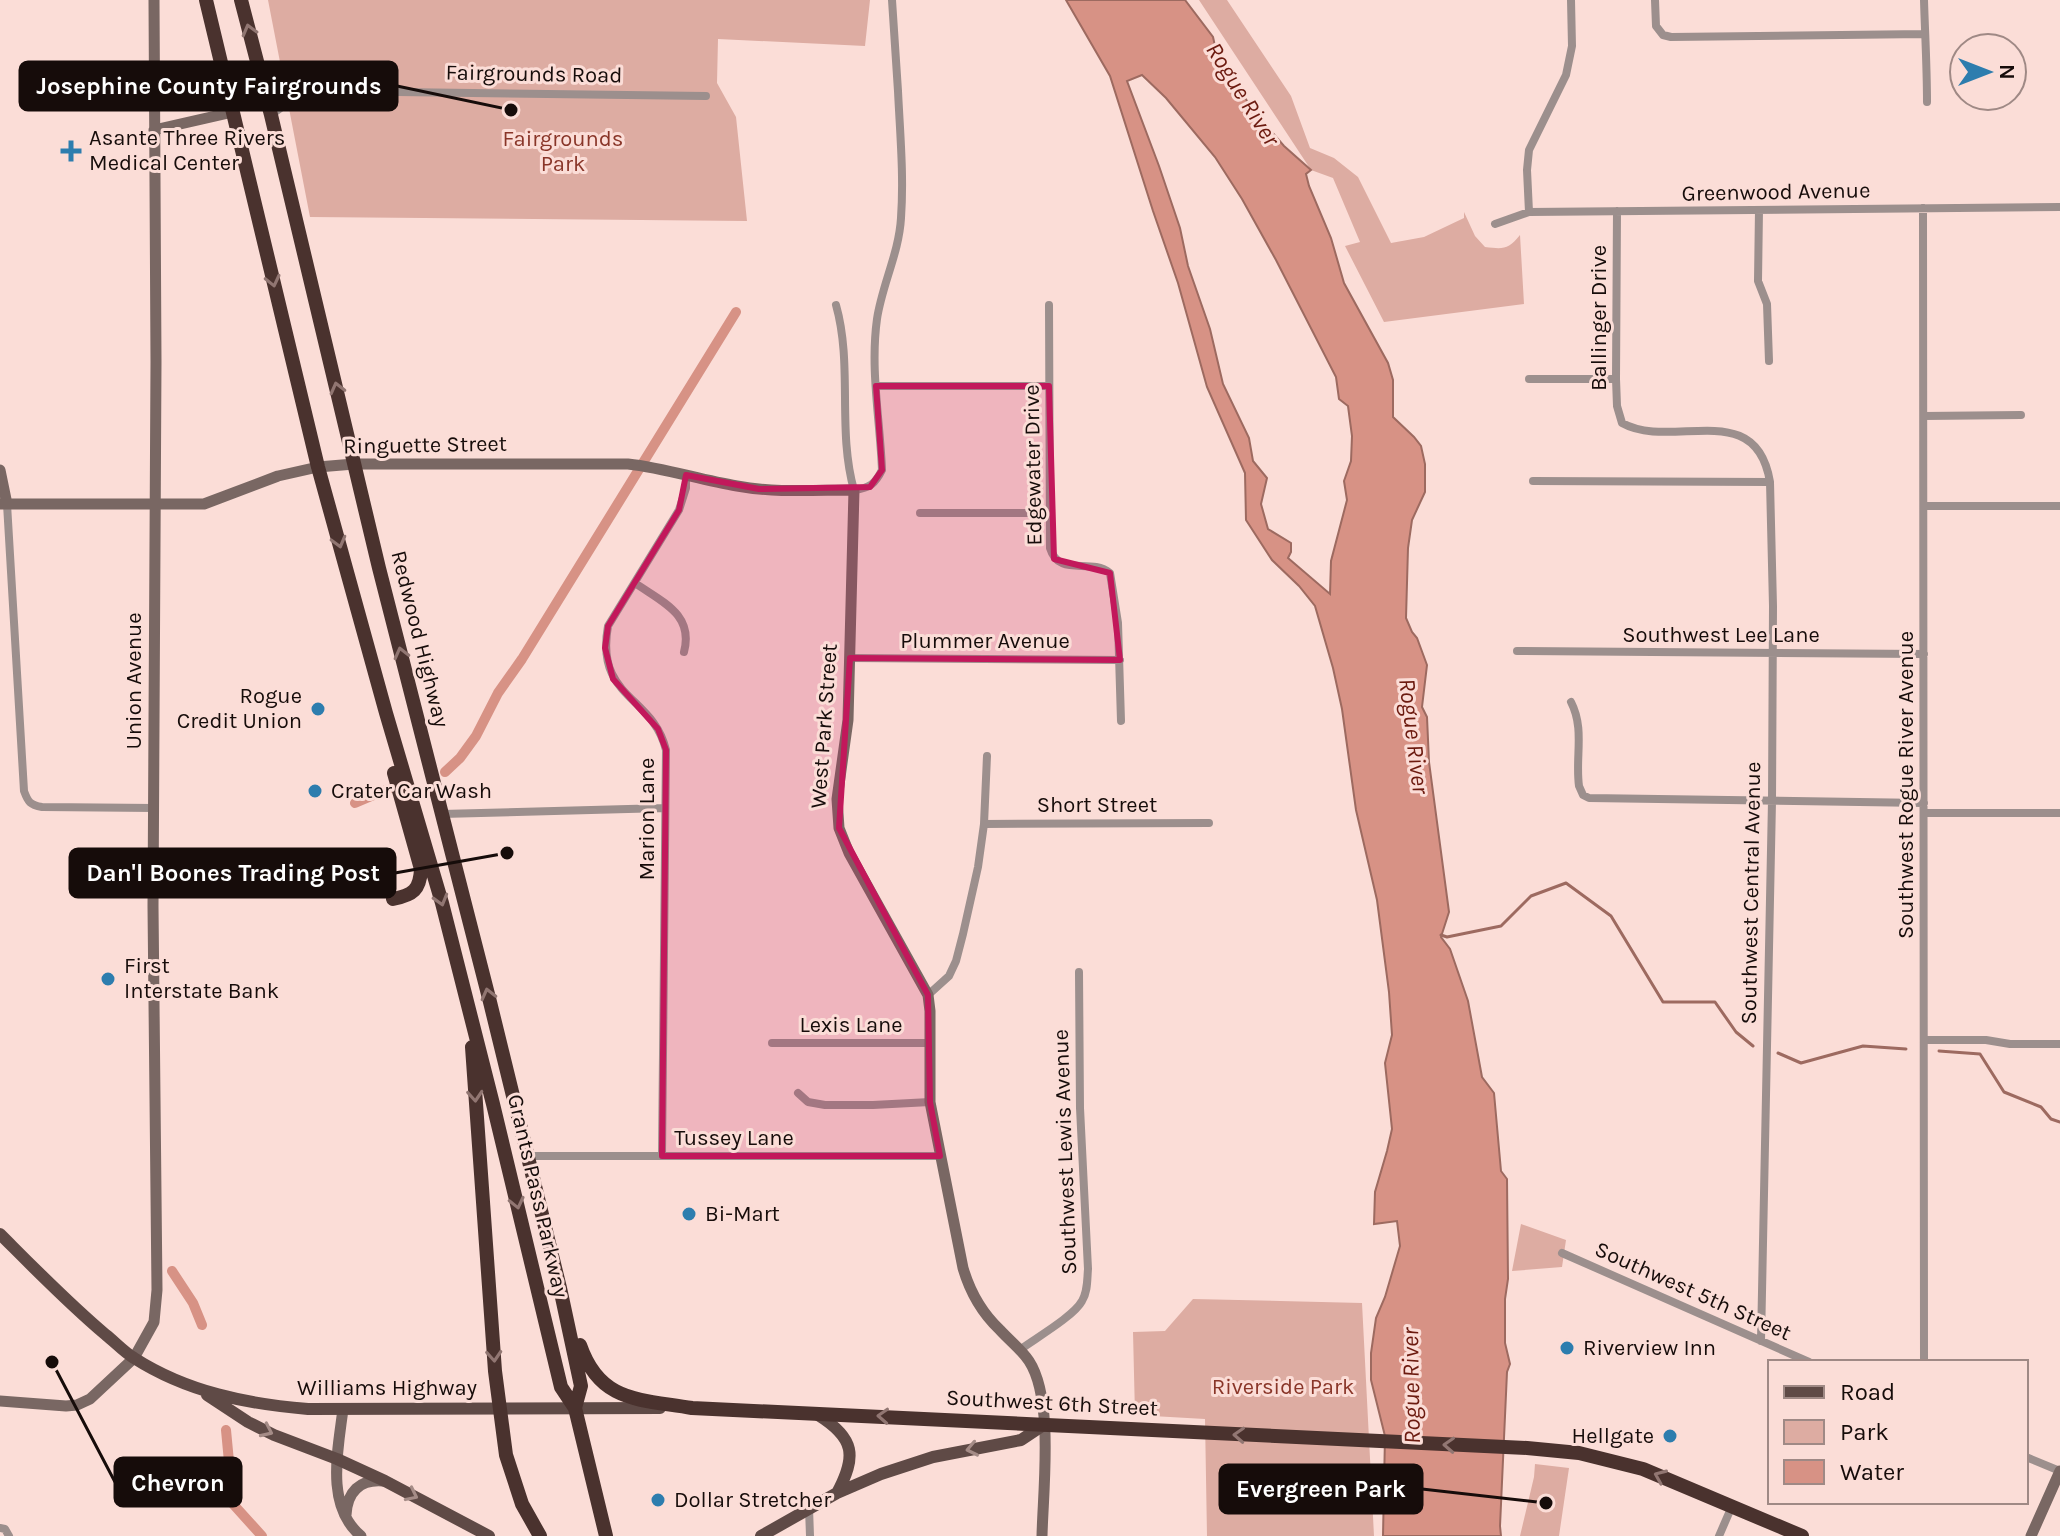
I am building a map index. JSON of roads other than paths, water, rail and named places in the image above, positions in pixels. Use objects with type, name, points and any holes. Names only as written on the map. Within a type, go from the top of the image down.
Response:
[{"type":"highway","points":[[206,0],[318,467],[465,991],[495,1371],[506,1455],[522,1504],[540,1536]]},
{"type":"highway","name":"Redwood Highway","points":[[242,1],[560,1288]]},
{"type":"highway","points":[[386,713],[392,766],[421,869],[420,883],[408,896],[393,899]]},
{"type":"highway","name":"Grants Pass Parkway","points":[[465,991],[561,1387],[575,1408],[606,1536]]},
{"type":"highway","points":[[560,1288],[584,1358],[599,1380],[619,1395],[692,1408]]},
{"type":"highway","name":"Grants Pass Parkway","points":[[560,1288],[581,1386],[575,1408]]},
{"type":"highway","name":"Southwest 6th Street","points":[[692,1408],[1579,1453],[1643,1469],[1802,1536]]},
{"type":"main road","name":"Williams Highway","points":[[0,1234],[69,1304],[134,1358],[201,1391],[248,1422],[385,1481],[489,1536]]},
{"type":"main road","name":"Williams Highway","points":[[201,1391],[271,1406],[308,1409],[575,1408]]},
{"type":"main road","name":"Southwest 6th Street","points":[[575,1408],[692,1408]]},
{"type":"main road","points":[[816,1413],[836,1426],[846,1440],[850,1457],[848,1472],[837,1493]]},
{"type":"main road","points":[[761,1536],[809,1507],[881,1474],[933,1457],[1021,1440],[1045,1424]]},
{"type":"street","name":"Union Avenue","points":[[0,1401],[77,1405],[90,1399],[134,1358],[154,1322],[157,1290],[153,906],[154,0]]},
{"type":"street","points":[[836,305],[842,339],[848,454],[854,490],[870,487],[882,470],[876,386],[877,321],[901,220],[901,127],[892,0]]},
{"type":"street","points":[[1529,212],[1529,150],[1566,75],[1572,46],[1571,0]]},
{"type":"street","points":[[1655,0],[1656,26],[1663,35],[1681,38],[1925,34]]},
{"type":"street","points":[[1924,0],[1927,102]]},
{"type":"street","points":[[262,78],[294,85],[320,81]]},
{"type":"street","name":"Fairgrounds Road","points":[[271,115],[297,96],[322,91],[706,96]]},
{"type":"street","points":[[154,130],[233,112]]},
{"type":"street","name":"Greenwood Avenue","points":[[1495,224],[1529,212],[2060,207]]},
{"type":"street","name":"Southwest Rogue River Avenue","points":[[1923,208],[1924,1360]]},
{"type":"street","points":[[1759,210],[1758,281],[1767,304],[1769,361]]},
{"type":"street","name":"Ballinger Drive","points":[[1617,211],[1616,379],[1617,406],[1622,423],[1635,431],[1723,430],[1742,437],[1757,449]]},
{"type":"street","name":"Edgewater Drive","points":[[1049,305],[1050,548],[1056,560],[1072,565],[1101,566],[1110,573],[1120,660],[1121,721]]},
{"type":"street","points":[[1529,379],[1616,379]]},
{"type":"street","points":[[876,386],[1049,386]]},
{"type":"street","points":[[1924,416],[2021,415]]},
{"type":"street","name":"Southwest Central Avenue","points":[[1757,449],[1765,461],[1770,482],[1773,654],[1761,1341]]},
{"type":"street","name":"Ringuette Street","points":[[4,504],[204,504],[278,476],[318,467],[354,464],[612,463],[645,466],[759,489],[854,490]]},
{"type":"street","points":[[0,470],[27,801],[42,807],[154,808]]},
{"type":"street","name":"Marion Lane","points":[[662,1156],[666,750],[658,729],[613,679],[605,648],[608,626],[679,510],[686,488],[686,475]]},
{"type":"street","points":[[1533,481],[1770,482]]},
{"type":"street","name":"West Park Street","points":[[854,490],[848,720],[837,799],[839,828],[849,853],[928,995],[930,1102],[968,1284],[978,1305],[1032,1364],[1040,1386],[1045,1424],[1042,1536]]},
{"type":"street","points":[[1924,506],[2060,506]]},
{"type":"street","points":[[920,513],[1050,513]]},
{"type":"street","points":[[635,583],[681,618],[687,636],[684,652]]},
{"type":"street","name":"Southwest Lee Lane","points":[[1517,651],[1924,654]]},
{"type":"street","name":"Plummer Avenue","points":[[850,658],[1120,660]]},
{"type":"street","points":[[1571,702],[1579,727],[1578,778],[1583,795],[1596,799],[1924,803]]},
{"type":"street","points":[[928,995],[949,976],[956,961],[971,902],[984,824],[987,756]]},
{"type":"street","points":[[442,814],[665,808]]},
{"type":"street","points":[[1924,813],[2060,813]]},
{"type":"street","name":"Short Street","points":[[984,824],[1209,823]]},
{"type":"street","name":"Southwest Lewis Avenue","points":[[1021,1349],[1079,1306],[1086,1294],[1088,1269],[1080,1108],[1079,972]]},
{"type":"street","points":[[1925,1040],[2060,1044]]},
{"type":"street","name":"Lexis Lane","points":[[772,1043],[930,1043]]},
{"type":"street","points":[[798,1093],[808,1102],[825,1105],[930,1102]]},
{"type":"street","name":"Tussey Lane","points":[[528,1156],[940,1156]]},
{"type":"street","name":"Southwest 5th Street","points":[[1562,1253],[1804,1360]]},
{"type":"street","points":[[343,1409],[337,1459],[338,1496],[354,1530],[361,1536]]},
{"type":"street","points":[[2028,1458],[2060,1471],[2031,1536]]},
{"type":"street","points":[[346,1515],[349,1496],[359,1485],[373,1480],[385,1481]]},
{"type":"street","points":[[1719,1536],[1732,1506]]},
{"type":"street","points":[[809,1507],[810,1536]]},
{"type":"street","points":[[0,1528],[5,1529],[9,1536]]},
{"type":"water","name":"Rogue River","points":[[1066,0],[1185,0],[1213,37],[1217,55],[1253,110],[1284,146],[1311,170],[1306,174],[1309,186],[1331,238],[1344,283],[1388,363],[1393,380],[1393,417],[1421,446],[1425,464],[1425,492],[1412,520],[1406,618],[1427,665],[1422,707],[1427,717],[1429,762],[1449,912],[1441,937],[1450,949],[1468,1001],[1482,1077],[1494,1093],[1501,1171],[1507,1179],[1505,1343],[1510,1364],[1507,1372],[1501,1536],[1383,1536],[1385,1436],[1371,1380],[1371,1353],[1376,1318],[1400,1246],[1397,1221],[1374,1224],[1375,1192],[1392,1129],[1385,1063],[1392,1035],[1377,900],[1356,810],[1342,709],[1315,606],[1272,560],[1246,520],[1245,473],[1207,387],[1178,283],[1110,76]],"holes":[[[1142,75],[1166,98],[1215,157],[1242,199],[1336,377],[1339,399],[1348,406],[1351,461],[1344,481],[1347,500],[1331,561],[1330,594],[1288,558],[1291,543],[1268,529],[1261,504],[1267,478],[1253,461],[1249,438],[1223,384],[1180,228],[1127,81]]]},
{"type":"waterway","points":[[445,772],[476,736],[498,693],[736,312]]},
{"type":"waterway","points":[[355,803],[388,789]]},
{"type":"waterway","points":[[1441,935],[1447,937],[1501,926],[1531,896],[1566,883],[1611,916],[1663,1002],[1715,1002],[1736,1032],[1753,1046]]},
{"type":"waterway","points":[[1778,1053],[1801,1063],[1863,1046],[1906,1049]]},
{"type":"waterway","points":[[1939,1051],[1980,1054],[2004,1092],[2041,1107],[2051,1119],[2060,1122]]},
{"type":"waterway","points":[[172,1271],[193,1303],[202,1325]]},
{"type":"waterway","points":[[226,1430],[233,1504],[262,1536]]},
{"type":"place","name":"Josephine County Fairgrounds","points":[[511,110]]},
{"type":"place","name":"Asante Three Rivers Medical Center","points":[[71,151]]},
{"type":"place","name":"Rogue Credit Union","points":[[318,709]]},
{"type":"place","name":"Crater Car Wash","points":[[315,791]]},
{"type":"place","name":"Dan'l Boones Trading Post","points":[[507,853]]},
{"type":"place","name":"First Interstate Bank","points":[[108,979]]},
{"type":"place","name":"Bi-Mart","points":[[689,1214]]},
{"type":"place","name":"Riverview Inn","points":[[1567,1348]]},
{"type":"place","name":"Chevron","points":[[52,1362]]},
{"type":"place","name":"Hellgate","points":[[1670,1436]]},
{"type":"place","name":"Dollar Stretcher","points":[[658,1500]]},
{"type":"place","name":"Evergreen Park","points":[[1546,1503]]},
{"type":"park label","name":"Fairgrounds Park","points":[[563,152]]},
{"type":"park label","name":"Riverside Park","points":[[1283,1387]]}]
